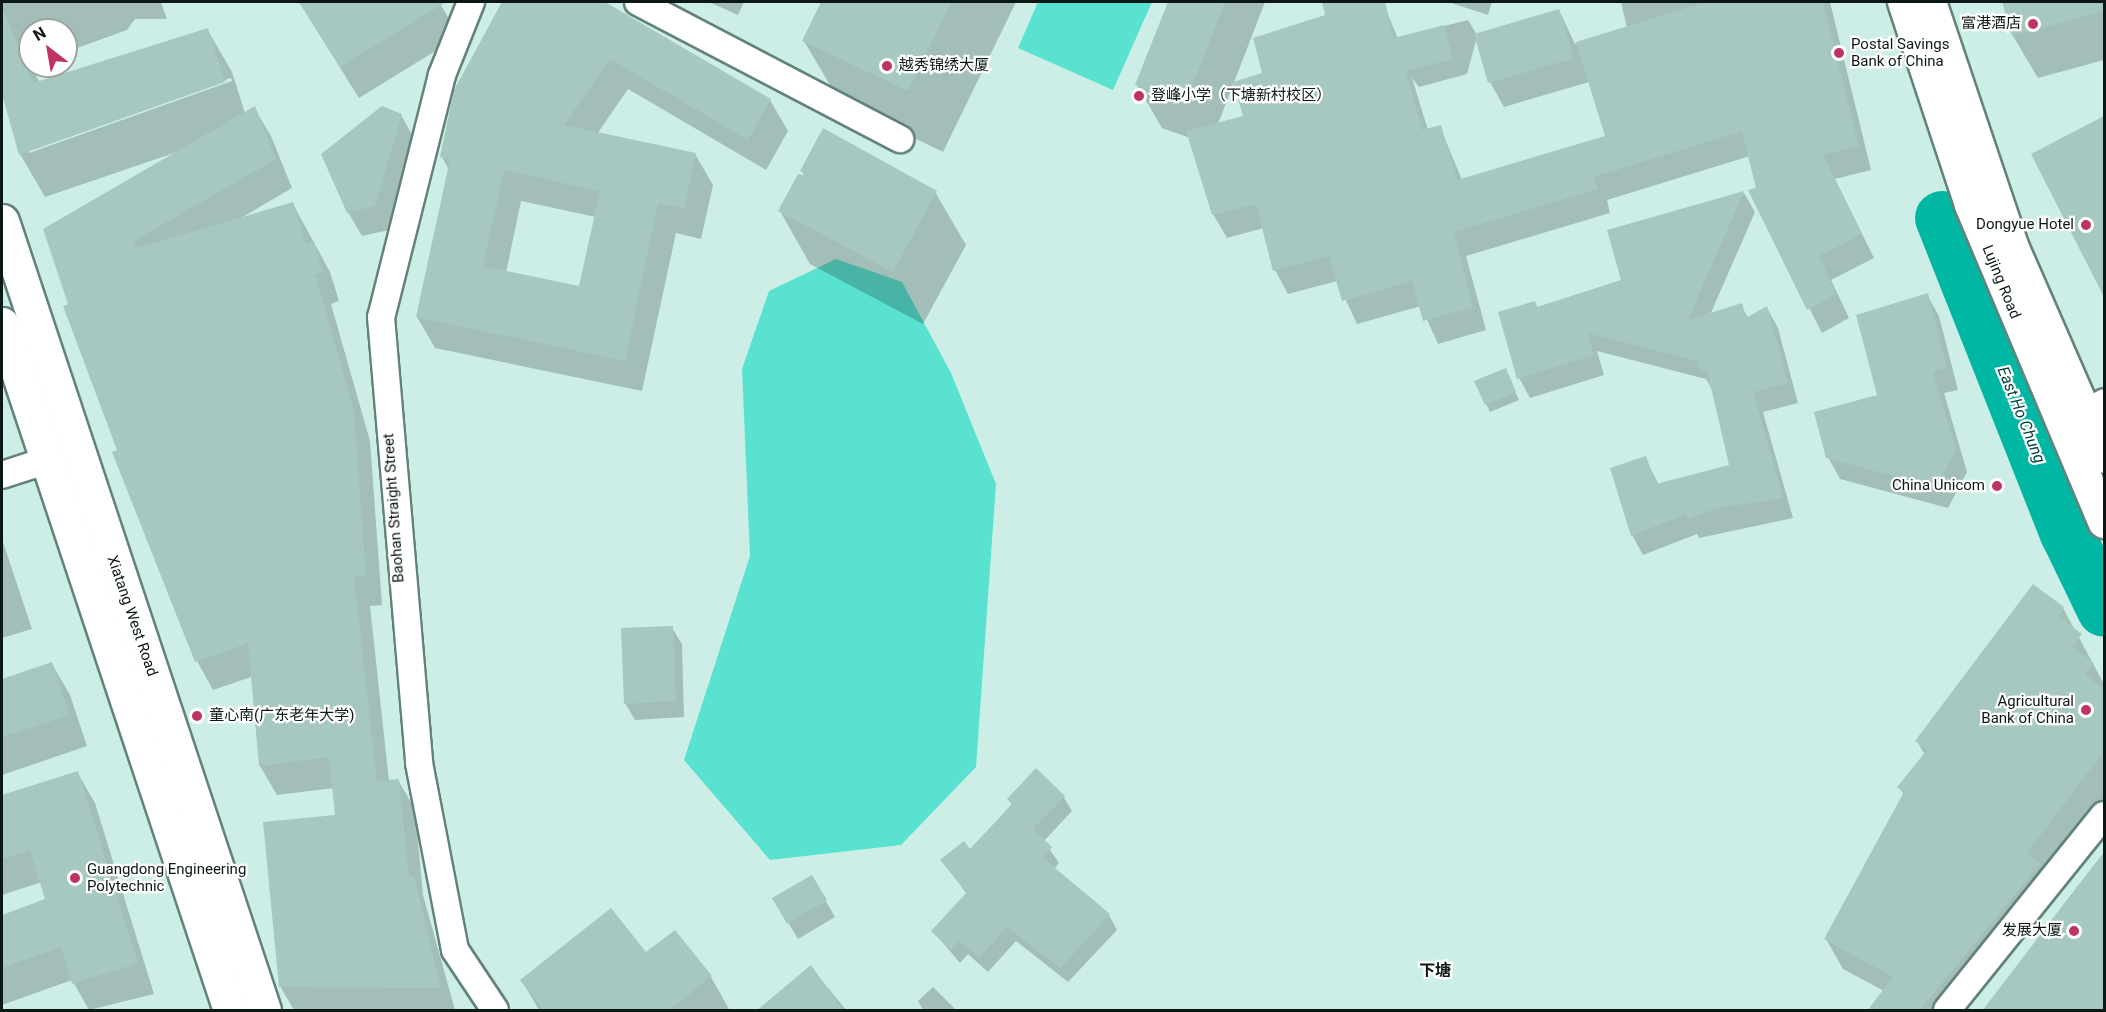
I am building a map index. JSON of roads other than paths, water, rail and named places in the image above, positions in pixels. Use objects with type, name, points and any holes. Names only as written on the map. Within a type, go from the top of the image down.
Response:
[{"type":"highway","name":"Xiatang West Road","points":[[2,220],[264,1011]]},
{"type":"highway","points":[[2,324],[45,461],[230,1011]]},
{"type":"street","name":"Baohan Straight Street","points":[[471,2],[442,75],[381,316],[418,763],[455,950],[495,1011]]},
{"type":"street","points":[[638,2],[900,139]]},
{"type":"street","name":"Lujing Road","points":[[1904,2],[1971,205],[2083,413],[2104,457]]},
{"type":"street","name":"Lujing Road","points":[[1929,2],[1983,169],[2083,413],[2104,522]]},
{"type":"street","points":[[2,475],[45,461]]},
{"type":"street","points":[[1947,1011],[2104,816]]},
{"type":"waterway","name":"East Ho Chung","points":[[1942,218],[2067,533],[2104,610]]},
{"type":"place","name":"富港酒店","points":[[2033,24]]},
{"type":"place","name":"Postal Savings Bank of China","points":[[1839,53]]},
{"type":"place","name":"越秀锦绣大厦","points":[[887,66]]},
{"type":"place","name":"登峰小学（下塘新村校区）","points":[[1139,96]]},
{"type":"place","name":"Dongyue Hotel","points":[[2086,225]]},
{"type":"place","name":"China Unicom","points":[[1997,486]]},
{"type":"place","name":"Agricultural Bank of China","points":[[2086,710]]},
{"type":"place","name":"童心南(广东老年大学)","points":[[197,716]]},
{"type":"place","name":"Guangdong Engineering Polytechnic","points":[[75,878]]},
{"type":"place","name":"发展大厦","points":[[2074,931]]},
{"type":"district","name":"下塘","points":[[1435,971]]}]
